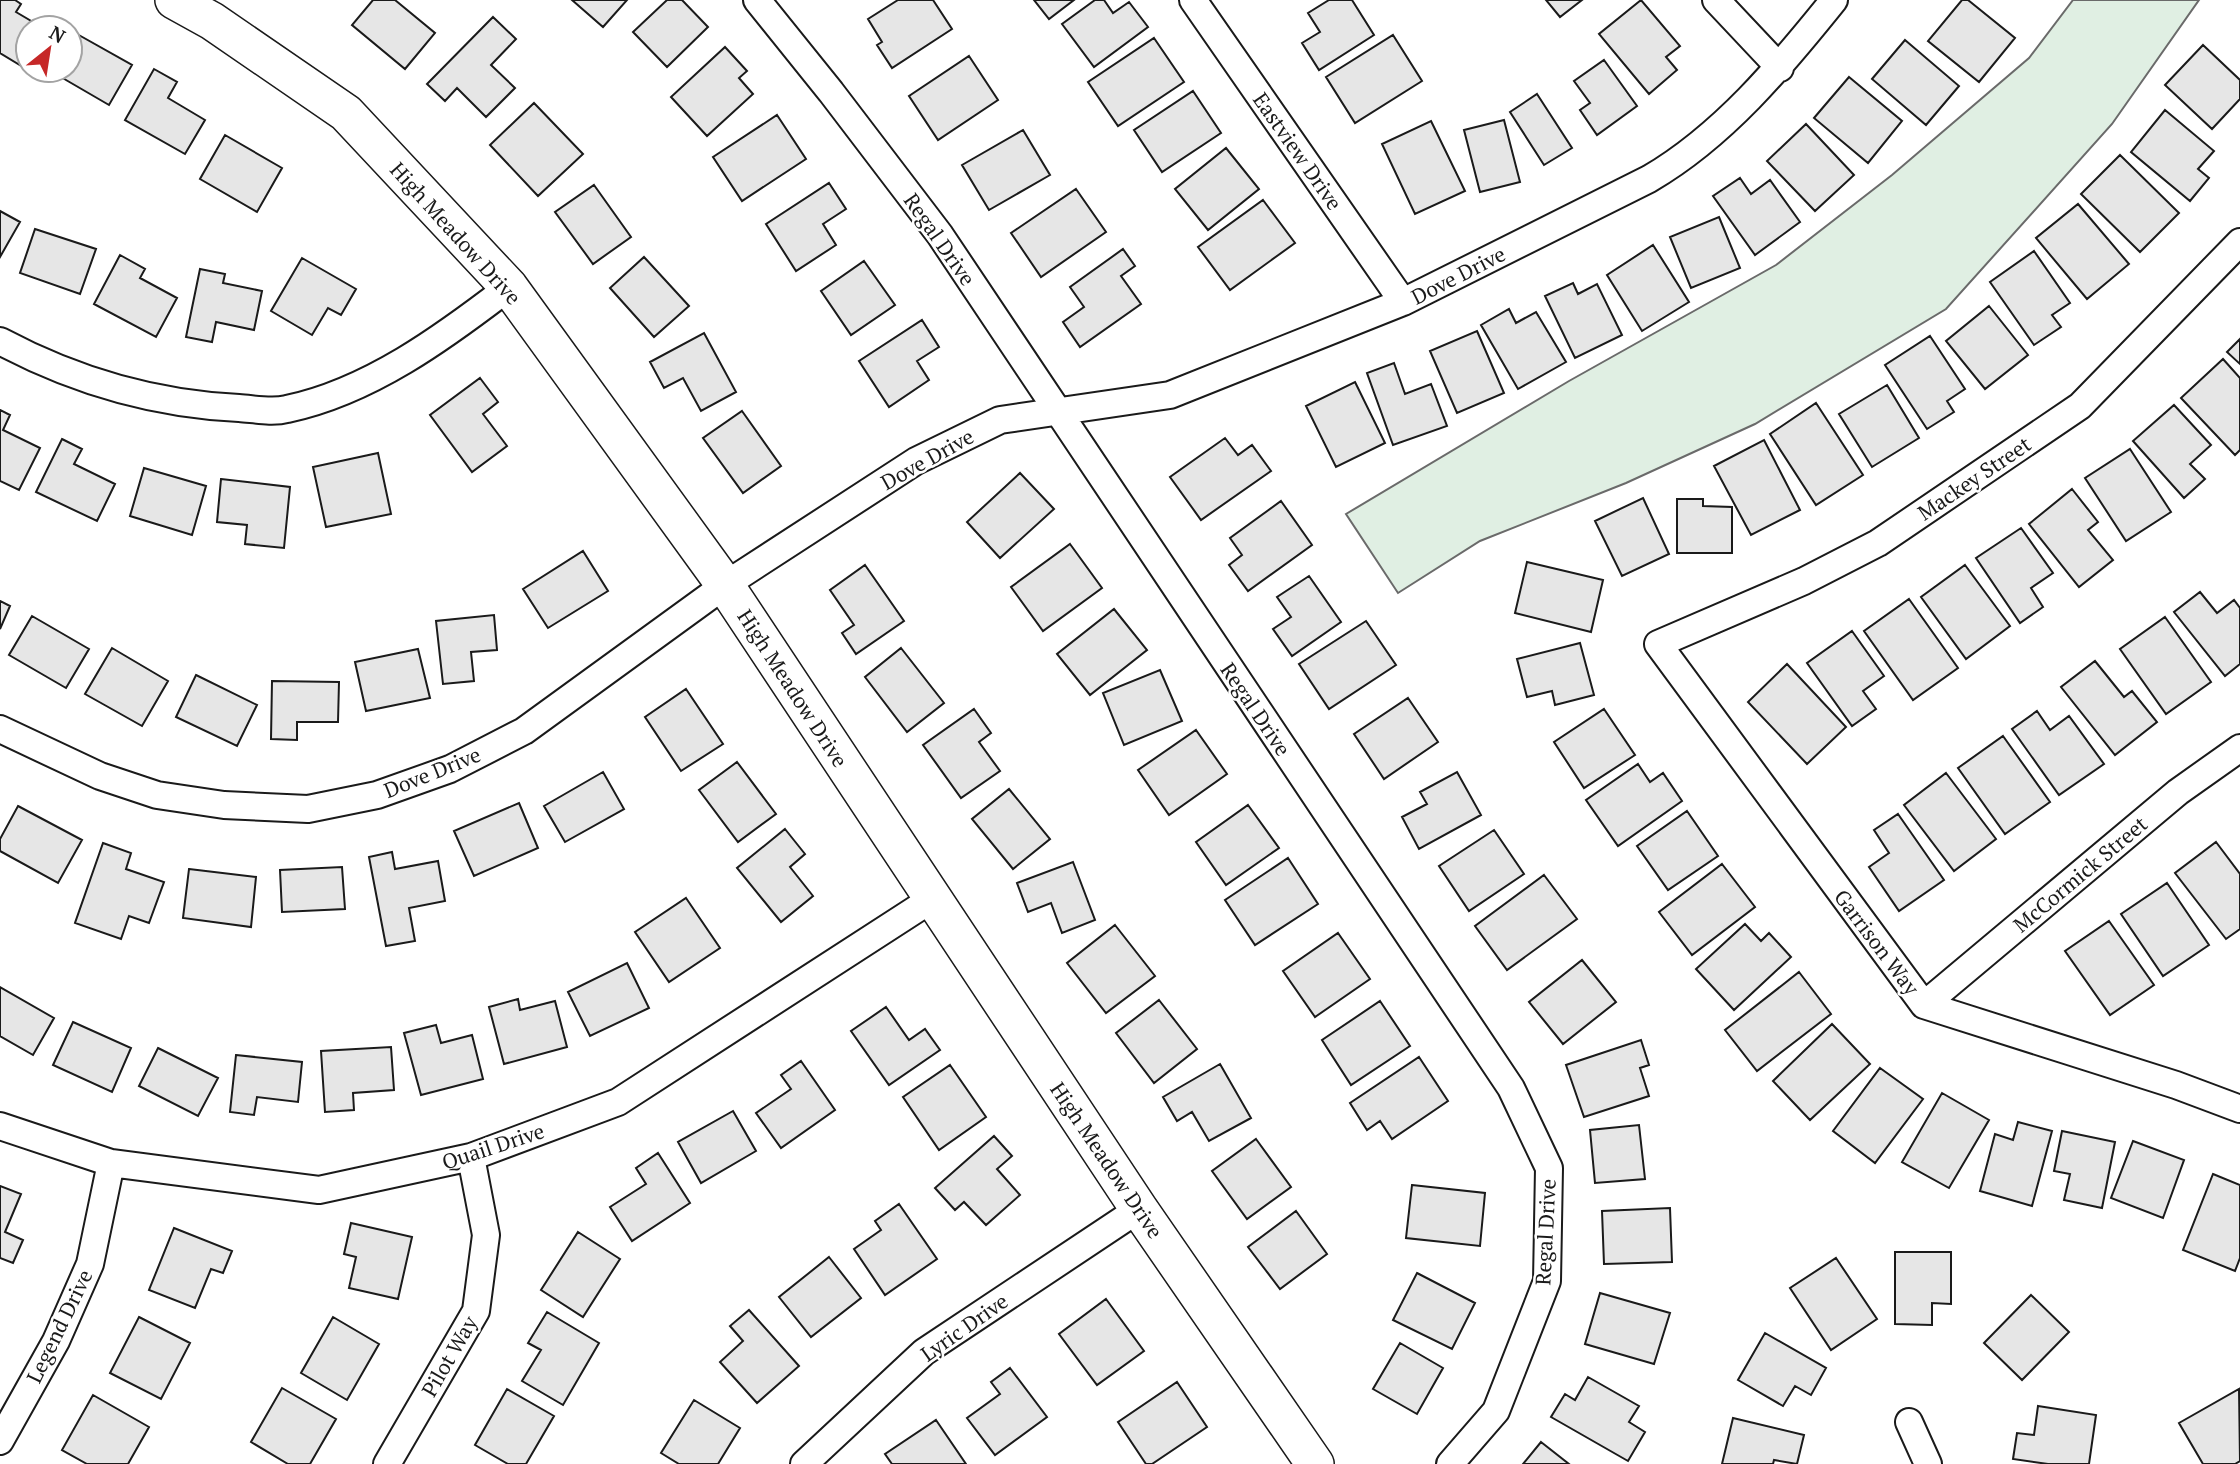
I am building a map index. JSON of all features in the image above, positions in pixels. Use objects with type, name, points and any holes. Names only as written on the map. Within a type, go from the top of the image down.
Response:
[{"type":"street","name":"High Meadow Drive","points":[[174,0],[212,21],[346,113],[509,287],[725,585],[1139,1209],[1315,1464]]},
{"type":"street","name":"Regal Drive","points":[[757,0],[940,235],[1511,1088],[1549,1168],[1547,1281],[1496,1411],[1450,1464]]},
{"type":"street","name":"Eastview Drive","points":[[1193,0],[1403,302]]},
{"type":"street","points":[[1716,0],[1780,68]]},
{"type":"street","name":"Dove Drive","points":[[0,729],[100,776],[157,795],[224,805],[308,809],[377,795],[450,769],[524,731],[725,585],[916,461],[1000,420],[1170,395],[1403,302],[1682,160],[1780,68],[1834,0]]},
{"type":"street","name":"Mackey Street","points":[[1658,644],[1804,582],[1878,543],[2080,406],[2240,242]]},
{"type":"street","points":[[0,341],[117,391],[189,406],[285,410],[333,395],[427,349],[509,287]]},
{"type":"street","name":"Garrison Way","points":[[1658,644],[1924,1005],[2176,1085],[2240,1110]]},
{"type":"street","name":"McCormick Street","points":[[1924,1005],[2178,792],[2240,748]]},
{"type":"street","name":"Quail Drive","points":[[0,1126],[111,1163],[318,1190],[471,1157],[618,1102],[932,898]]},
{"type":"street","name":"Pilot Way","points":[[387,1464],[476,1311],[486,1235],[471,1157]]},
{"type":"street","name":"Legend Drive","points":[[0,1441],[56,1341],[90,1264],[111,1163]]},
{"type":"street","name":"Lyric Drive","points":[[804,1464],[924,1352],[1139,1209]]},
{"type":"street","points":[[1909,1422],[1928,1464]]},
{"type":"green space","points":[[2073,0],[2199,0],[2112,124],[1946,309],[1755,424],[1626,483],[1480,541],[1398,593],[1346,514],[1569,381],[1776,265],[1892,175],[2029,58]]},
{"type":"building","points":[[0,0],[15,0],[21,4],[16,12],[19,14],[14,14],[14,62],[0,53]]},
{"type":"building","points":[[373,0],[395,0],[435,33],[405,69],[352,25]]},
{"type":"building","points":[[572,0],[627,0],[603,27]]},
{"type":"building","points":[[667,0],[682,0],[708,27],[667,67],[633,32]]},
{"type":"building","points":[[898,0],[933,0],[952,29],[892,68],[877,45],[882,42],[868,19]]},
{"type":"building","points":[[1034,0],[1074,0],[1049,19]]},
{"type":"building","points":[[1095,0],[1104,0],[1113,13],[1129,2],[1148,27],[1094,67],[1062,24]]},
{"type":"building","points":[[1329,0],[1352,0],[1374,35],[1319,70],[1302,43],[1320,32],[1308,13]]},
{"type":"building","points":[[1546,0],[1582,0],[1560,17]]},
{"type":"building","points":[[1641,0],[1680,46],[1666,57],[1677,70],[1649,94],[1599,34]]},
{"type":"building","points":[[1962,0],[1968,0],[2015,38],[1979,82],[1928,41]]},
{"type":"building","points":[[493,17],[516,39],[491,65],[515,88],[486,117],[457,88],[445,101],[427,84]]},
{"type":"building","points":[[1393,35],[1422,81],[1355,123],[1326,77]]},
{"type":"building","points":[[84,38],[132,65],[109,105],[73,84],[84,84]]},
{"type":"building","points":[[1154,38],[1184,82],[1118,126],[1088,82]]},
{"type":"building","points":[[1905,40],[1959,86],[1926,125],[1872,79]]},
{"type":"building","points":[[2203,45],[2240,80],[2240,99],[2212,129],[2165,85]]},
{"type":"building","points":[[725,47],[747,71],[739,78],[753,94],[707,136],[671,97]]},
{"type":"building","points":[[969,56],[998,100],[938,140],[909,96]]},
{"type":"building","points":[[1604,60],[1637,106],[1597,135],[1580,110],[1590,103],[1574,81]]},
{"type":"building","points":[[154,69],[177,82],[168,98],[205,120],[185,154],[125,120]]},
{"type":"building","points":[[1849,77],[1902,121],[1868,163],[1814,118]]},
{"type":"building","points":[[1193,91],[1221,133],[1162,172],[1134,130]]},
{"type":"building","points":[[1537,94],[1572,148],[1544,165],[1510,112]]},
{"type":"building","points":[[534,103],[583,154],[538,196],[490,145]]},
{"type":"building","points":[[2165,110],[2214,151],[2198,169],[2209,178],[2190,201],[2131,152]]},
{"type":"building","points":[[777,115],[806,159],[742,201],[713,157]]},
{"type":"building","points":[[1504,120],[1520,182],[1480,192],[1464,130]]},
{"type":"building","points":[[1431,121],[1465,191],[1415,214],[1382,144]]},
{"type":"building","points":[[1806,124],[1854,175],[1815,211],[1767,161]]},
{"type":"building","points":[[1023,130],[1050,175],[989,210],[962,165]]},
{"type":"building","points":[[225,135],[282,168],[257,212],[200,179]]},
{"type":"building","points":[[1226,148],[1259,189],[1208,230],[1175,189]]},
{"type":"building","points":[[2120,155],[2179,213],[2140,252],[2081,194]]},
{"type":"building","points":[[1740,178],[1751,194],[1770,180],[1800,222],[1755,255],[1713,196]]},
{"type":"building","points":[[829,183],[846,209],[823,224],[836,245],[796,271],[766,224]]},
{"type":"building","points":[[594,185],[631,237],[593,264],[555,212]]},
{"type":"building","points":[[1076,189],[1106,232],[1041,277],[1011,233]]},
{"type":"building","points":[[1263,200],[1295,243],[1230,290],[1198,247]]},
{"type":"building","points":[[2078,204],[2129,264],[2087,299],[2036,238]]},
{"type":"building","points":[[0,211],[20,222],[0,257]]},
{"type":"building","points":[[1719,217],[1740,268],[1691,288],[1670,237]]},
{"type":"building","points":[[35,229],[96,249],[80,294],[20,273]]},
{"type":"building","points":[[1653,245],[1689,302],[1642,331],[1607,275]]},
{"type":"building","points":[[1123,249],[1135,266],[1121,276],[1141,304],[1080,347],[1063,322],[1084,307],[1070,287]]},
{"type":"building","points":[[2034,251],[2070,303],[2052,315],[2061,327],[2034,345],[1990,282]]},
{"type":"building","points":[[120,255],[145,269],[140,278],[177,298],[156,337],[94,304]]},
{"type":"building","points":[[644,257],[689,306],[654,337],[610,288]]},
{"type":"building","points":[[302,258],[356,289],[341,315],[328,308],[312,335],[271,311]]},
{"type":"building","points":[[864,261],[895,305],[851,335],[821,291]]},
{"type":"building","points":[[200,269],[225,274],[223,283],[262,291],[254,330],[216,322],[212,342],[186,337]]},
{"type":"building","points":[[1573,283],[1578,294],[1597,284],[1622,335],[1575,358],[1545,296]]},
{"type":"building","points":[[1989,306],[2028,355],[1985,389],[1946,341]]},
{"type":"building","points":[[1509,309],[1516,323],[1536,312],[1566,362],[1518,389],[1481,325]]},
{"type":"building","points":[[922,320],[939,347],[917,361],[929,380],[889,407],[859,361]]},
{"type":"building","points":[[1477,331],[1504,393],[1457,413],[1430,351]]},
{"type":"building","points":[[704,333],[736,392],[701,411],[683,378],[664,388],[650,362]]},
{"type":"building","points":[[1930,336],[1965,389],[1947,401],[1954,412],[1927,429],[1885,365]]},
{"type":"building","points":[[2240,339],[2240,364],[2227,352]]},
{"type":"building","points":[[2223,359],[2240,378],[2240,450],[2235,455],[2181,398]]},
{"type":"building","points":[[1394,363],[1405,394],[1431,384],[1447,426],[1393,445],[1367,373]]},
{"type":"building","points":[[480,378],[498,402],[483,414],[507,446],[472,472],[430,415]]},
{"type":"building","points":[[1355,382],[1385,443],[1336,467],[1306,406]]},
{"type":"building","points":[[1887,385],[1919,438],[1872,467],[1839,414]]},
{"type":"building","points":[[1816,403],[1863,475],[1816,505],[1770,434]]},
{"type":"building","points":[[2174,405],[2211,445],[2190,464],[2205,479],[2184,498],[2133,441]]},
{"type":"building","points":[[0,410],[10,415],[3,430],[40,448],[19,490],[0,481]]},
{"type":"building","points":[[742,411],[781,466],[743,493],[703,438]]},
{"type":"building","points":[[1225,438],[1238,455],[1252,445],[1271,471],[1201,520],[1170,477]]},
{"type":"building","points":[[62,439],[82,449],[74,464],[115,484],[97,521],[36,492]]},
{"type":"building","points":[[1764,440],[1800,510],[1751,535],[1714,466]]},
{"type":"building","points":[[2130,449],[2171,512],[2126,541],[2085,478]]},
{"type":"building","points":[[378,453],[391,514],[326,527],[313,467]]},
{"type":"building","points":[[144,468],[206,486],[192,535],[130,516]]},
{"type":"building","points":[[1020,473],[1054,509],[1000,558],[967,522]]},
{"type":"building","points":[[221,479],[290,487],[284,548],[245,544],[247,525],[217,522]]},
{"type":"building","points":[[2072,489],[2098,522],[2088,530],[2113,560],[2079,587],[2029,524]]},
{"type":"building","points":[[1643,498],[1669,554],[1622,576],[1595,521]]},
{"type":"building","points":[[1677,499],[1703,499],[1703,506],[1732,507],[1732,553],[1677,553]]},
{"type":"building","points":[[1281,501],[1312,545],[1248,591],[1229,565],[1242,555],[1230,538]]},
{"type":"building","points":[[2021,528],[2053,573],[2031,588],[2043,607],[2020,623],[1976,558]]},
{"type":"building","points":[[1070,544],[1102,588],[1043,631],[1011,587]]},
{"type":"building","points":[[583,551],[608,591],[548,628],[523,589]]},
{"type":"building","points":[[1527,562],[1603,580],[1591,632],[1515,613]]},
{"type":"building","points":[[865,565],[904,621],[856,654],[842,633],[854,625],[830,590]]},
{"type":"building","points":[[1965,565],[2010,626],[1966,659],[1921,597]]},
{"type":"building","points":[[1309,576],[1341,622],[1292,656],[1273,629],[1291,617],[1277,597]]},
{"type":"building","points":[[2200,592],[2217,613],[2234,600],[2240,608],[2240,664],[2225,676],[2174,612]]},
{"type":"building","points":[[1909,599],[1958,668],[1913,700],[1864,631]]},
{"type":"building","points":[[0,601],[10,606],[0,629]]},
{"type":"building","points":[[1114,609],[1147,650],[1090,695],[1057,654]]},
{"type":"building","points":[[494,615],[497,650],[471,652],[474,681],[443,684],[436,621]]},
{"type":"building","points":[[32,616],[89,649],[66,688],[9,655]]},
{"type":"building","points":[[2165,617],[2211,682],[2166,714],[2120,649]]},
{"type":"building","points":[[1366,621],[1396,665],[1329,709],[1299,664]]},
{"type":"building","points":[[1852,631],[1884,676],[1863,691],[1876,709],[1852,726],[1807,663]]},
{"type":"building","points":[[1580,643],[1594,695],[1555,705],[1552,691],[1527,697],[1517,659]]},
{"type":"building","points":[[112,648],[168,681],[142,726],[85,694]]},
{"type":"building","points":[[901,648],[944,703],[907,732],[865,677]]},
{"type":"building","points":[[418,649],[430,698],[366,711],[355,662]]},
{"type":"building","points":[[2095,661],[2124,697],[2132,691],[2157,722],[2115,755],[2061,687]]},
{"type":"building","points":[[1787,664],[1846,727],[1807,764],[1748,702]]},
{"type":"building","points":[[1160,670],[1182,721],[1124,745],[1103,693]]},
{"type":"building","points":[[196,675],[257,705],[237,746],[176,717]]},
{"type":"building","points":[[272,681],[339,682],[338,722],[297,722],[297,740],[271,739]]},
{"type":"building","points":[[686,689],[723,744],[681,771],[645,717]]},
{"type":"building","points":[[1408,698],[1438,742],[1384,779],[1354,734]]},
{"type":"building","points":[[974,709],[991,733],[979,742],[1000,771],[961,798],[923,745]]},
{"type":"building","points":[[1604,709],[1635,755],[1584,788],[1554,742]]},
{"type":"building","points":[[2037,711],[2050,730],[2069,716],[2104,764],[2059,795],[2012,729]]},
{"type":"building","points":[[1196,730],[1227,774],[1169,815],[1138,770]]},
{"type":"building","points":[[2003,736],[2050,802],[2005,834],[1958,768]]},
{"type":"building","points":[[737,762],[776,814],[738,842],[699,790]]},
{"type":"building","points":[[1638,764],[1650,782],[1663,773],[1682,801],[1618,846],[1586,800]]},
{"type":"building","points":[[603,772],[624,809],[565,842],[544,806]]},
{"type":"building","points":[[1457,772],[1481,815],[1419,849],[1402,817],[1427,804],[1420,792]]},
{"type":"building","points":[[1946,773],[1996,839],[1954,871],[1904,805]]},
{"type":"building","points":[[1009,789],[1050,839],[1013,869],[972,819]]},
{"type":"building","points":[[519,803],[538,848],[474,876],[454,831]]},
{"type":"building","points":[[1248,805],[1279,848],[1226,885],[1196,842]]},
{"type":"building","points":[[18,806],[82,840],[58,883],[0,851],[0,839]]},
{"type":"building","points":[[1687,811],[1718,856],[1668,890],[1637,846]]},
{"type":"building","points":[[1898,814],[1944,880],[1899,911],[1869,867],[1889,853],[1874,830]]},
{"type":"building","points":[[785,829],[805,854],[790,867],[813,896],[781,922],[737,868]]},
{"type":"building","points":[[1494,830],[1524,874],[1469,911],[1439,866]]},
{"type":"building","points":[[2216,842],[2240,874],[2240,929],[2226,939],[2175,873]]},
{"type":"building","points":[[103,843],[131,853],[126,869],[164,882],[149,923],[129,916],[121,939],[75,923]]},
{"type":"building","points":[[392,852],[395,869],[438,861],[445,901],[409,908],[415,941],[386,946],[369,857]]},
{"type":"building","points":[[1288,858],[1318,904],[1255,945],[1225,900]]},
{"type":"building","points":[[1073,862],[1095,920],[1062,933],[1051,903],[1028,912],[1017,883]]},
{"type":"building","points":[[1722,864],[1755,907],[1692,955],[1659,912]]},
{"type":"building","points":[[342,867],[345,909],[282,912],[280,870]]},
{"type":"building","points":[[189,869],[256,877],[251,927],[183,918]]},
{"type":"building","points":[[1544,875],[1577,919],[1507,970],[1475,926]]},
{"type":"building","points":[[2167,883],[2209,945],[2163,976],[2121,914]]},
{"type":"building","points":[[686,898],[720,948],[669,982],[635,932]]},
{"type":"building","points":[[2109,921],[2154,985],[2110,1015],[2065,951]]},
{"type":"building","points":[[1745,924],[1761,941],[1769,933],[1791,957],[1734,1010],[1696,969]]},
{"type":"building","points":[[1115,925],[1155,976],[1106,1013],[1067,963]]},
{"type":"building","points":[[1338,933],[1370,979],[1315,1017],[1283,971]]},
{"type":"building","points":[[1582,960],[1616,1002],[1563,1044],[1529,1002]]},
{"type":"building","points":[[627,963],[649,1008],[590,1036],[568,992]]},
{"type":"building","points":[[1799,972],[1831,1014],[1757,1071],[1725,1030]]},
{"type":"building","points":[[0,987],[54,1018],[33,1055],[0,1036]]},
{"type":"building","points":[[518,999],[520,1010],[555,1001],[567,1047],[504,1064],[489,1007]]},
{"type":"building","points":[[1159,1000],[1197,1049],[1154,1083],[1116,1033]]},
{"type":"building","points":[[1380,1001],[1410,1046],[1351,1085],[1322,1040]]},
{"type":"building","points":[[886,1007],[909,1040],[925,1029],[940,1050],[889,1085],[851,1031]]},
{"type":"building","points":[[73,1022],[131,1048],[112,1092],[53,1065]]},
{"type":"building","points":[[1832,1024],[1870,1064],[1810,1120],[1773,1081]]},
{"type":"building","points":[[436,1025],[441,1043],[472,1035],[483,1079],[421,1095],[404,1033]]},
{"type":"building","points":[[1641,1040],[1649,1065],[1640,1068],[1649,1096],[1584,1117],[1566,1065]]},
{"type":"building","points":[[391,1047],[394,1090],[353,1093],[354,1110],[325,1112],[321,1051]]},
{"type":"building","points":[[158,1048],[218,1078],[198,1116],[139,1086]]},
{"type":"building","points":[[236,1055],[302,1062],[298,1102],[257,1097],[254,1115],[230,1112]]},
{"type":"building","points":[[1419,1057],[1448,1101],[1392,1139],[1380,1121],[1367,1130],[1350,1103]]},
{"type":"building","points":[[801,1061],[835,1110],[781,1148],[756,1113],[791,1089],[781,1075]]},
{"type":"building","points":[[1220,1064],[1251,1118],[1209,1141],[1192,1112],[1177,1121],[1163,1097]]},
{"type":"building","points":[[950,1065],[986,1117],[939,1150],[903,1097]]},
{"type":"building","points":[[1880,1068],[1923,1099],[1875,1163],[1833,1131]]},
{"type":"building","points":[[1942,1093],[1989,1120],[1949,1188],[1902,1162]]},
{"type":"building","points":[[733,1111],[756,1151],[701,1183],[678,1142]]},
{"type":"building","points":[[2018,1122],[2052,1131],[2032,1206],[1980,1191],[1995,1134],[2013,1140]]},
{"type":"building","points":[[1639,1125],[1645,1179],[1595,1183],[1590,1130]]},
{"type":"building","points":[[2062,1131],[2115,1142],[2102,1208],[2064,1200],[2070,1174],[2054,1171]]},
{"type":"building","points":[[994,1136],[1012,1156],[997,1169],[1020,1195],[986,1225],[964,1202],[955,1210],[935,1188]]},
{"type":"building","points":[[1256,1139],[1291,1187],[1247,1219],[1212,1171]]},
{"type":"building","points":[[2133,1141],[2184,1160],[2163,1218],[2111,1198]]},
{"type":"building","points":[[658,1153],[690,1203],[632,1241],[610,1207],[646,1184],[636,1168]]},
{"type":"building","points":[[2213,1174],[2240,1185],[2240,1258],[2235,1271],[2183,1250]]},
{"type":"building","points":[[1412,1185],[1485,1193],[1480,1246],[1406,1238]]},
{"type":"building","points":[[0,1186],[21,1194],[5,1232],[23,1240],[13,1263],[0,1258]]},
{"type":"building","points":[[899,1204],[937,1259],[885,1295],[854,1249],[881,1230],[875,1221]]},
{"type":"building","points":[[1670,1208],[1672,1262],[1604,1264],[1602,1211]]},
{"type":"building","points":[[1296,1211],[1327,1254],[1280,1289],[1248,1247]]},
{"type":"building","points":[[351,1223],[412,1237],[398,1299],[349,1288],[356,1257],[344,1254]]},
{"type":"building","points":[[174,1228],[232,1251],[223,1273],[211,1269],[195,1308],[149,1290]]},
{"type":"building","points":[[578,1232],[620,1259],[583,1317],[541,1290]]},
{"type":"building","points":[[1895,1252],[1951,1252],[1951,1304],[1932,1303],[1932,1325],[1895,1324]]},
{"type":"building","points":[[829,1257],[861,1298],[811,1337],[779,1297]]},
{"type":"building","points":[[1836,1258],[1877,1319],[1831,1350],[1790,1288]]},
{"type":"building","points":[[1417,1273],[1475,1303],[1452,1349],[1393,1320]]},
{"type":"building","points":[[1600,1293],[1670,1313],[1654,1364],[1585,1344]]},
{"type":"building","points":[[2031,1295],[2069,1332],[2022,1380],[1984,1343]]},
{"type":"building","points":[[1106,1299],[1144,1351],[1097,1385],[1059,1334]]},
{"type":"building","points":[[749,1310],[799,1366],[757,1403],[720,1362],[743,1341],[730,1326]]},
{"type":"building","points":[[547,1312],[599,1343],[563,1405],[522,1381],[541,1350],[528,1343]]},
{"type":"building","points":[[139,1317],[190,1343],[161,1399],[110,1373]]},
{"type":"building","points":[[333,1317],[379,1344],[347,1400],[301,1373]]},
{"type":"building","points":[[1765,1333],[1826,1368],[1811,1395],[1795,1386],[1783,1406],[1738,1380]]},
{"type":"building","points":[[1400,1343],[1443,1368],[1417,1414],[1373,1389]]},
{"type":"building","points":[[1010,1368],[1047,1417],[995,1455],[967,1418],[1000,1394],[991,1382]]},
{"type":"building","points":[[1588,1377],[1639,1406],[1629,1422],[1645,1432],[1628,1461],[1551,1417],[1565,1394],[1575,1400]]},
{"type":"building","points":[[1177,1382],[1207,1427],[1152,1464],[1146,1464],[1118,1422]]},
{"type":"building","points":[[282,1388],[336,1419],[310,1464],[288,1464],[251,1442]]},
{"type":"building","points":[[507,1389],[554,1416],[526,1464],[508,1464],[475,1445]]},
{"type":"building","points":[[2239,1389],[2240,1461],[2235,1464],[2203,1464],[2179,1423]]},
{"type":"building","points":[[93,1395],[149,1427],[128,1464],[87,1464],[62,1450]]},
{"type":"building","points":[[694,1400],[740,1428],[718,1464],[679,1464],[661,1453]]},
{"type":"building","points":[[2038,1406],[2096,1415],[2089,1464],[2048,1464],[2013,1459],[2017,1433],[2034,1435]]},
{"type":"building","points":[[1733,1418],[1804,1435],[1797,1464],[1774,1460],[1773,1464],[1722,1464]]},
{"type":"building","points":[[936,1420],[966,1464],[892,1464],[885,1454]]},
{"type":"building","points":[[1541,1442],[1569,1464],[1523,1464]]}]
